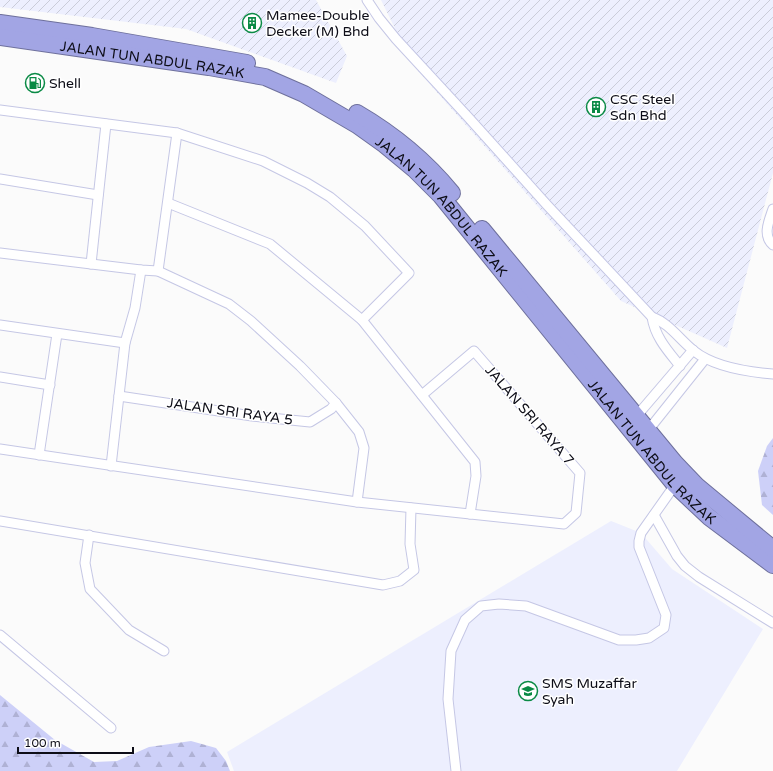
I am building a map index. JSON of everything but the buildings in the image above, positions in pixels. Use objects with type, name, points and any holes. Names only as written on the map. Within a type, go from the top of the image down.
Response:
[{"type":"highway","name":"JALAN TUN ABDUL RAZAK","points":[[0,23],[114,40],[267,67],[308,85],[386,130],[421,159],[448,189],[632,422]]},
{"type":"highway","name":"JALAN TUN ABDUL RAZAK","points":[[0,37],[209,67],[265,77],[304,94],[357,125],[385,145],[414,169],[441,196],[644,436],[709,517],[773,565]]},
{"type":"highway","name":"JALAN TUN ABDUL RAZAK","points":[[679,479],[697,486],[773,549]]},
{"type":"street","points":[[367,0],[396,39],[547,205],[652,317],[663,322],[705,359],[731,367],[773,374]]},
{"type":"street","points":[[0,110],[177,133],[263,161],[306,183],[330,197],[365,226],[409,273],[362,320]]},
{"type":"street","points":[[91,264],[106,124]]},
{"type":"street","points":[[158,271],[177,133]]},
{"type":"street","points":[[0,180],[98,195]]},
{"type":"street","points":[[0,449],[357,502],[470,514],[476,476],[475,462],[362,320],[270,244],[168,203]]},
{"type":"street","points":[[773,209],[767,230],[767,236],[773,245]]},
{"type":"street","points":[[0,253],[158,271],[216,298],[240,312],[300,366],[336,403],[359,432],[364,448],[357,502]]},
{"type":"street","points":[[111,466],[125,343],[135,308],[140,270]]},
{"type":"street","points":[[652,317],[658,336],[680,366]]},
{"type":"street","points":[[0,325],[125,343]]},
{"type":"street","points":[[39,455],[57,334]]},
{"type":"street","points":[[632,422],[693,350]]},
{"type":"street","name":"JALAN SRI RAYA 7","points":[[422,395],[474,351],[580,473],[576,513],[564,524],[470,514]]},
{"type":"street","points":[[644,436],[705,359]]},
{"type":"street","points":[[0,377],[50,385]]},
{"type":"street","name":"JALAN SRI RAYA 5","points":[[119,396],[252,416],[310,422],[331,409],[336,403]]},
{"type":"street","points":[[456,771],[448,699],[452,651],[465,620],[481,606],[499,604],[526,606],[619,640],[649,638],[664,628],[666,615],[639,548],[639,541],[641,534],[679,479]]},
{"type":"street","points":[[0,521],[383,585],[400,581],[414,570],[410,544],[411,508]]},
{"type":"street","points":[[654,515],[677,556],[685,566],[773,623]]},
{"type":"street","points":[[89,535],[85,563],[90,589],[129,630],[164,651]]},
{"type":"street","points":[[0,635],[111,728]]},
{"type":"shaded area","points":[[0,0],[316,0],[347,56],[336,83],[186,29],[0,7]]},
{"type":"shaded area","points":[[381,0],[773,0],[773,173],[727,348],[621,301],[413,65]]},
{"type":"shaded area","name":"SMS Muzaffar Syah","points":[[611,521],[641,533],[672,569],[763,629],[677,771],[234,771],[227,752]]},
{"type":"green space","points":[[773,438],[773,515],[762,505],[758,471],[767,446]]},
{"type":"green space","points":[[0,695],[55,740],[94,762],[117,761],[149,747],[191,741],[216,748],[226,761],[230,771],[0,771]]},
{"type":"place","name":"Mamee-Double Decker (M) Bhd","points":[[252,23]]},
{"type":"place","name":"Shell","points":[[35,83]]},
{"type":"place","name":"CSC Steel Sdn Bhd","points":[[596,107]]},
{"type":"place","name":"SMS Muzaffar Syah","points":[[528,691]]}]
